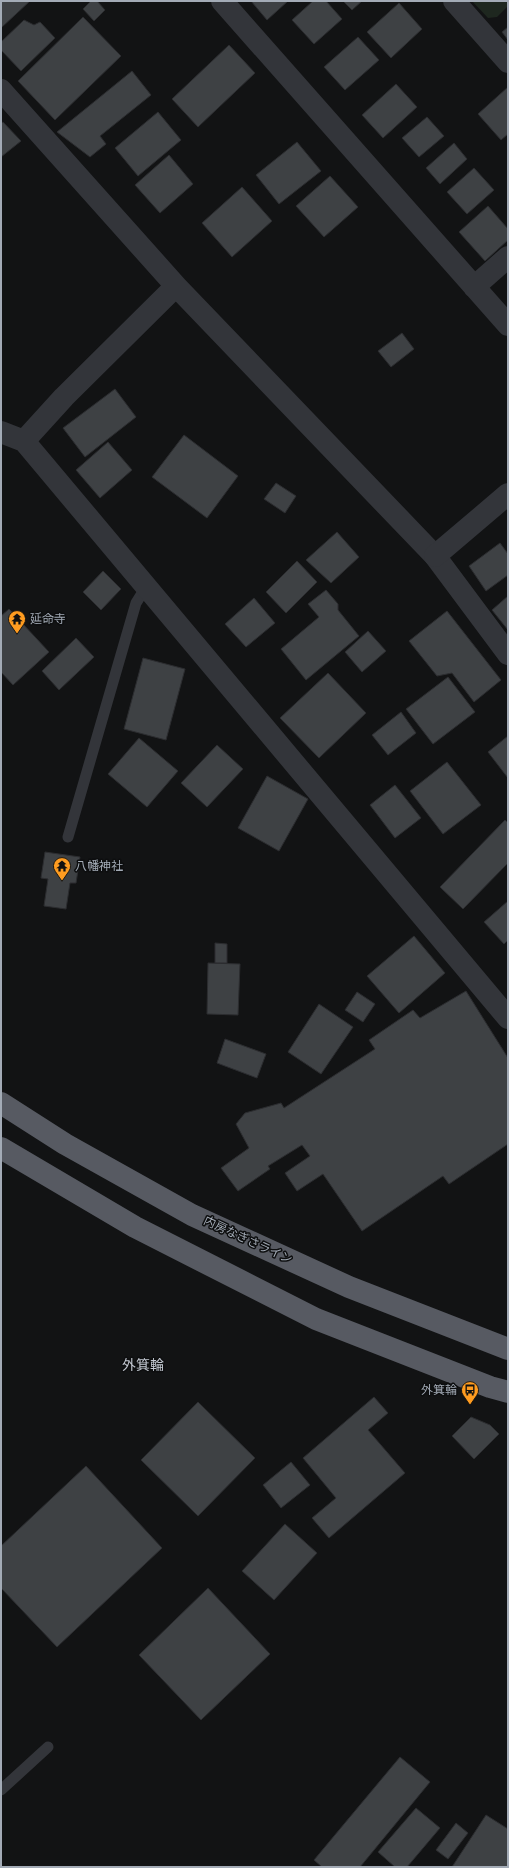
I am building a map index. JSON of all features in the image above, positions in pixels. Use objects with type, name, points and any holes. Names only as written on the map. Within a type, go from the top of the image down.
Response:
[{"type":"highway","name":"内房なぎさライン","points":[[1,1103],[65,1144],[192,1215],[349,1287],[508,1349]]},
{"type":"highway","points":[[1,1148],[135,1227],[316,1319],[490,1387],[508,1392]]},
{"type":"street","points":[[222,1],[508,325]]},
{"type":"street","points":[[454,1],[508,62]]},
{"type":"street","points":[[1,90],[176,286],[435,556],[508,654]]},
{"type":"street","points":[[474,286],[508,257]]},
{"type":"street","points":[[24,442],[64,397],[176,286]]},
{"type":"street","points":[[1,432],[24,442],[508,1018]]},
{"type":"street","points":[[435,556],[508,494]]},
{"type":"lane","points":[[68,837],[136,603],[146,587]]},
{"type":"lane","points":[[1,1790],[48,1747]]},
{"type":"shaded area","points":[[472,1],[508,1],[508,6],[497,17],[488,18]]},
{"type":"building","points":[[1,1],[30,1],[1,28]]},
{"type":"building","points":[[91,1],[97,1],[105,10],[94,21],[83,9]]},
{"type":"building","points":[[251,1],[288,1],[267,20]]},
{"type":"building","points":[[313,1],[326,1],[342,19],[314,44],[292,20]]},
{"type":"building","points":[[343,1],[362,1],[352,10]]},
{"type":"building","points":[[399,3],[422,29],[391,58],[367,32]]},
{"type":"building","points":[[83,17],[121,56],[55,120],[18,81]]},
{"type":"building","points":[[24,20],[34,25],[40,22],[55,38],[21,71],[1,50],[1,42]]},
{"type":"building","points":[[508,27],[508,40],[502,32]]},
{"type":"building","points":[[358,37],[379,60],[345,90],[324,67]]},
{"type":"building","points":[[229,45],[255,73],[198,127],[172,99]]},
{"type":"building","points":[[132,71],[151,95],[100,136],[106,144],[90,157],[57,132]]},
{"type":"building","points":[[396,84],[417,107],[383,138],[362,115]]},
{"type":"building","points":[[508,87],[508,134],[501,140],[478,114]]},
{"type":"building","points":[[158,112],[181,140],[138,176],[115,148]]},
{"type":"building","points":[[427,117],[444,136],[419,157],[402,138]]},
{"type":"building","points":[[3,122],[21,141],[1,157],[1,123]]},
{"type":"building","points":[[297,142],[321,171],[279,204],[256,175]]},
{"type":"building","points":[[454,143],[467,159],[440,184],[426,168]]},
{"type":"building","points":[[169,155],[193,184],[160,213],[135,185]]},
{"type":"building","points":[[474,168],[494,190],[467,214],[447,192]]},
{"type":"building","points":[[330,176],[358,207],[324,237],[296,206]]},
{"type":"building","points":[[242,187],[272,221],[232,257],[202,223]]},
{"type":"building","points":[[488,206],[508,229],[508,240],[485,261],[459,232]]},
{"type":"building","points":[[402,333],[414,349],[391,367],[378,351]]},
{"type":"building","points":[[115,389],[136,417],[85,457],[63,428]]},
{"type":"building","points":[[184,435],[238,476],[207,518],[152,477]]},
{"type":"building","points":[[108,442],[132,470],[100,498],[76,470]]},
{"type":"building","points":[[276,483],[296,496],[285,513],[264,499]]},
{"type":"building","points":[[337,532],[359,557],[331,583],[306,560]]},
{"type":"building","points":[[500,543],[508,554],[508,575],[486,591],[469,566]]},
{"type":"building","points":[[297,561],[317,582],[286,613],[266,592]]},
{"type":"building","points":[[103,571],[121,589],[101,610],[83,592]]},
{"type":"building","points":[[326,590],[338,604],[338,610],[359,636],[306,680],[281,649],[319,617],[308,604]]},
{"type":"building","points":[[508,596],[508,630],[492,610]]},
{"type":"building","points":[[254,598],[275,623],[246,647],[225,624]]},
{"type":"building","name":"延命寺","points":[[9,609],[49,652],[13,685],[1,672],[1,616]]},
{"type":"building","points":[[447,611],[501,680],[474,702],[452,673],[437,676],[409,641]]},
{"type":"building","points":[[368,631],[386,651],[362,672],[345,652]]},
{"type":"building","points":[[76,638],[94,657],[59,690],[42,671]]},
{"type":"building","points":[[143,658],[185,669],[166,740],[124,729]]},
{"type":"building","points":[[328,673],[366,713],[319,758],[280,718]]},
{"type":"building","points":[[448,677],[475,712],[433,744],[406,709]]},
{"type":"building","points":[[401,712],[416,733],[388,755],[372,735]]},
{"type":"building","points":[[508,736],[508,778],[488,752]]},
{"type":"building","points":[[139,738],[178,771],[147,807],[108,774]]},
{"type":"building","points":[[217,745],[243,769],[207,807],[181,783]]},
{"type":"building","points":[[447,762],[481,805],[443,834],[410,791]]},
{"type":"building","points":[[267,776],[308,799],[279,851],[238,828]]},
{"type":"building","points":[[395,785],[421,818],[395,838],[370,805]]},
{"type":"building","points":[[505,820],[508,823],[508,863],[463,909],[440,887]]},
{"type":"building","name":"八幡神社","points":[[45,852],[80,857],[76,883],[70,883],[66,909],[44,906],[48,879],[41,878]]},
{"type":"building","points":[[508,901],[508,940],[504,944],[484,922]]},
{"type":"building","points":[[414,936],[445,973],[399,1013],[367,976]]},
{"type":"building","points":[[215,943],[227,944],[227,963],[215,963]]},
{"type":"building","points":[[208,963],[240,964],[238,1015],[207,1014]]},
{"type":"building","points":[[466,991],[508,1058],[508,1144],[449,1184],[443,1176],[362,1231],[323,1174],[297,1191],[285,1173],[310,1156],[302,1145],[268,1166],[270,1169],[238,1191],[221,1168],[249,1148],[236,1124],[245,1113],[281,1103],[284,1108],[375,1049],[369,1040],[413,1010],[420,1018]]},
{"type":"building","points":[[357,992],[375,1004],[363,1022],[345,1010]]},
{"type":"building","points":[[319,1004],[353,1027],[321,1074],[288,1052]]},
{"type":"building","points":[[225,1039],[266,1054],[257,1078],[217,1063]]},
{"type":"building","points":[[374,1397],[388,1413],[368,1430],[405,1473],[329,1538],[312,1518],[336,1498],[303,1458]]},
{"type":"building","points":[[198,1402],[255,1458],[198,1516],[141,1460]]},
{"type":"building","points":[[471,1417],[490,1425],[499,1434],[474,1459],[452,1436]]},
{"type":"building","points":[[291,1462],[310,1485],[281,1508],[263,1485]]},
{"type":"building","points":[[86,1466],[162,1548],[57,1647],[1,1588],[1,1546]]},
{"type":"building","points":[[285,1524],[317,1553],[274,1600],[242,1571]]},
{"type":"building","points":[[208,1588],[270,1654],[201,1720],[139,1655]]},
{"type":"building","points":[[400,1757],[430,1782],[360,1867],[322,1867],[314,1860]]},
{"type":"building","points":[[416,1808],[440,1828],[407,1867],[395,1867],[378,1852]]},
{"type":"building","points":[[486,1815],[508,1829],[508,1867],[452,1867]]},
{"type":"building","points":[[456,1823],[468,1833],[448,1859],[436,1850]]},
{"type":"place","name":"延命寺","points":[[17,634]]},
{"type":"place","name":"八幡神社","points":[[62,881]]},
{"type":"place","name":"外箕輪","points":[[470,1405]]},
{"type":"district","name":"外箕輪","points":[[143,1365]]}]
